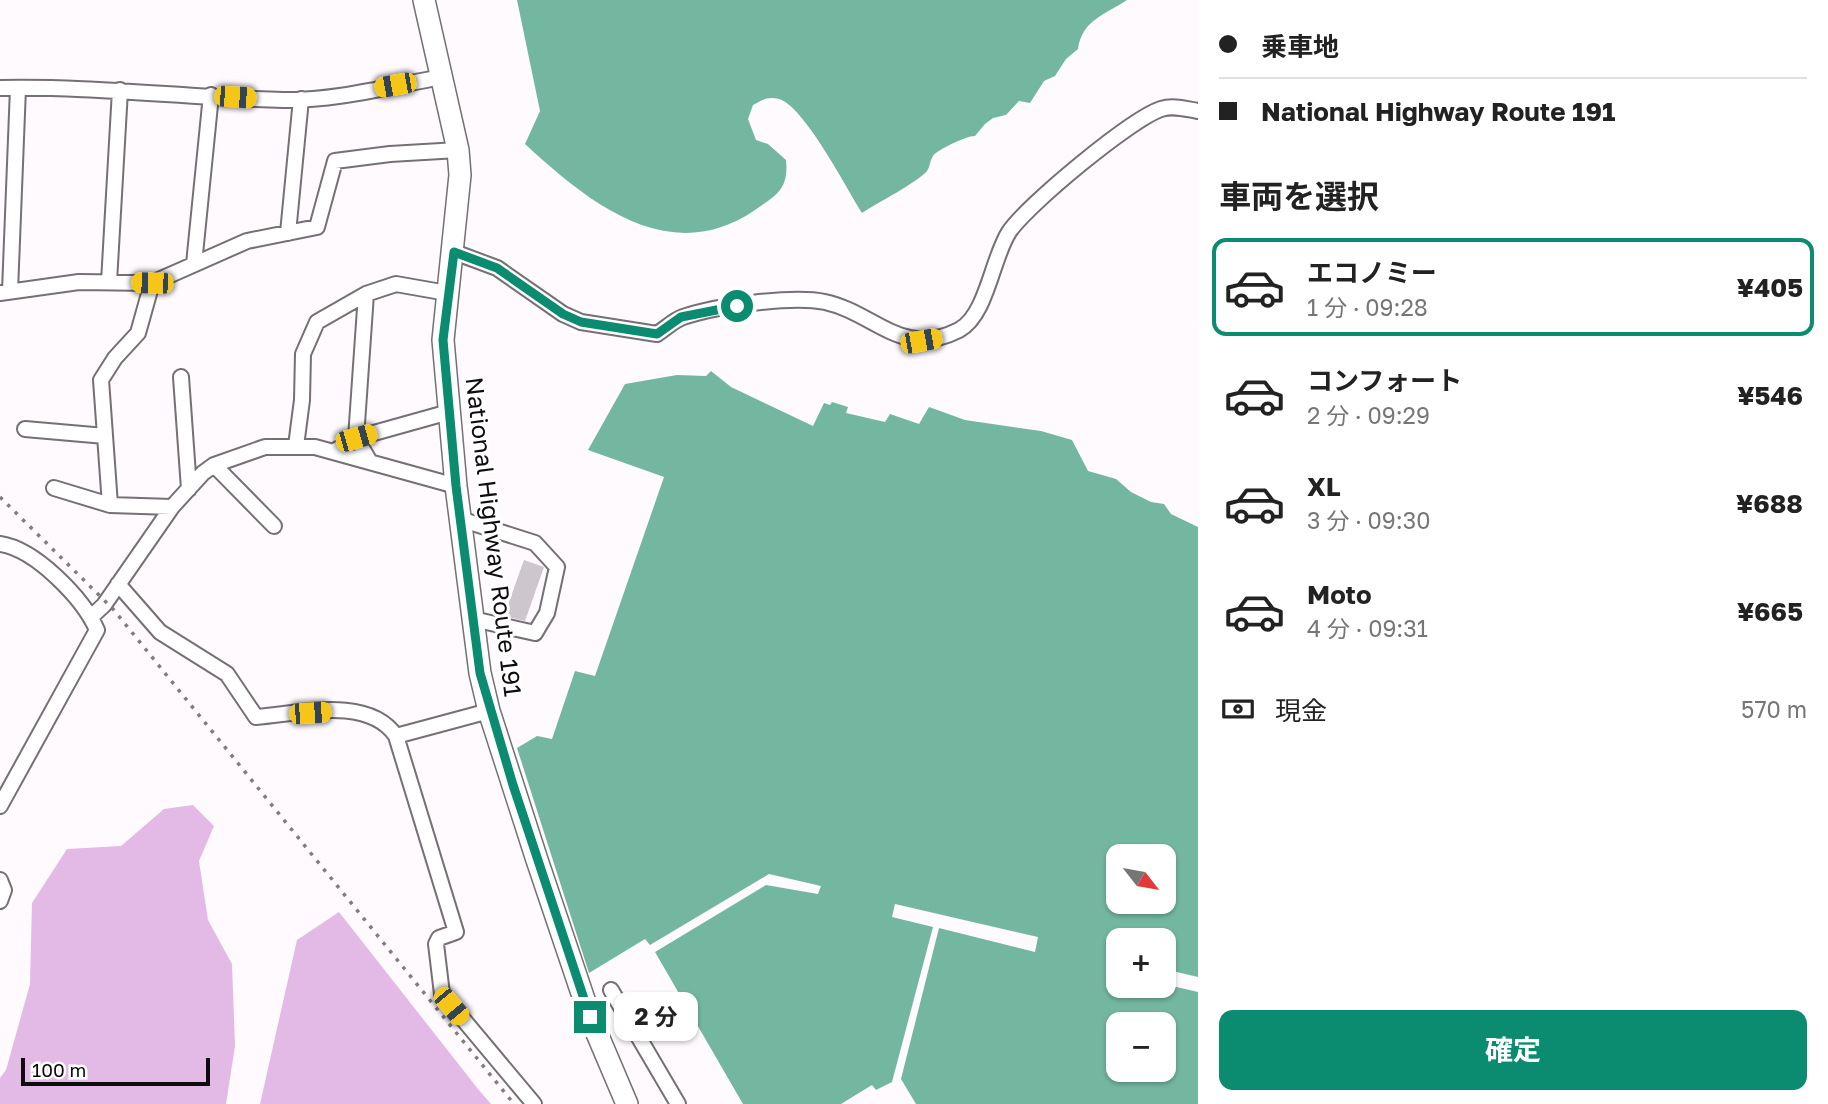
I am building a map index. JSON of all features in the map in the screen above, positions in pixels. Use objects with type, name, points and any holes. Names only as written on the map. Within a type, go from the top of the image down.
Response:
[{"type":"highway","name":"National Highway Route 191","points":[[424,0],[458,150],[461,188],[443,340],[456,486],[472,619],[489,711],[590,1017],[627,1104]]},
{"type":"street","points":[[0,88],[120,90],[301,99],[442,77]]},
{"type":"street","points":[[18,88],[5,292],[79,282],[152,283],[247,241],[317,227],[335,161],[458,150]]},
{"type":"street","points":[[108,282],[120,90]]},
{"type":"street","points":[[194,264],[211,95]]},
{"type":"street","points":[[288,233],[301,99]]},
{"type":"street","points":[[454,252],[497,268],[563,314],[603,327],[657,334],[681,317],[760,302],[799,299],[825,302],[847,309],[891,334],[921,341],[962,329],[973,317],[1009,233],[1037,202],[1142,119],[1162,109],[1198,111]]},
{"type":"street","points":[[110,505],[101,380],[115,358],[138,333],[152,283]]},
{"type":"street","points":[[296,446],[302,400],[303,354],[317,322],[366,294],[396,284],[447,293]]},
{"type":"street","points":[[366,294],[356,438],[369,460]]},
{"type":"street","points":[[181,377],[189,489]]},
{"type":"street","points":[[333,452],[356,438],[449,412]]},
{"type":"street","points":[[25,429],[105,436]]},
{"type":"street","points":[[91,617],[104,606],[172,507],[214,464],[265,447],[296,446],[369,460],[456,486]]},
{"type":"street","points":[[214,464],[274,526]]},
{"type":"street","points":[[54,488],[110,505],[172,507]]},
{"type":"street","points":[[460,519],[535,543],[557,566],[547,612],[535,632],[472,619]]},
{"type":"street","points":[[0,544],[34,557],[91,617],[97,630],[0,806]]},
{"type":"street","points":[[118,584],[160,632],[227,674],[256,717],[337,711],[362,713],[379,720],[396,736],[456,932],[439,938],[436,944],[442,994],[534,1104]]},
{"type":"street","points":[[396,736],[489,711]]},
{"type":"street","points":[[0,880],[4,890],[0,901]]},
{"type":"street","points":[[611,990],[678,1104]]},
{"type":"shaded area","points":[[517,0],[1127,0],[1090,24],[1080,39],[1078,49],[1066,59],[1055,76],[1044,81],[1030,103],[1019,101],[1006,115],[993,118],[985,124],[975,136],[940,150],[933,156],[922,176],[862,213],[812,132],[789,105],[779,99],[768,98],[753,105],[748,119],[756,140],[768,144],[786,160],[783,185],[780,191],[755,210],[723,226],[692,233],[661,230],[631,221],[575,187],[525,144],[540,111]]},
{"type":"shaded area","points":[[711,371],[731,387],[813,426],[824,403],[830,405],[832,402],[848,407],[846,413],[885,422],[890,414],[919,424],[929,407],[965,420],[1041,431],[1072,440],[1088,471],[1116,479],[1131,492],[1151,502],[1164,504],[1171,514],[1198,527],[1198,977],[1176,972],[1176,928],[1106,928],[1106,998],[1176,998],[1176,987],[1198,992],[1198,1104],[916,1104],[901,1079],[939,928],[1035,952],[1038,937],[895,904],[892,917],[933,927],[892,1082],[876,1090],[872,1085],[841,1104],[743,1104],[655,952],[766,885],[818,894],[821,886],[769,874],[650,945],[645,939],[589,973],[517,748],[537,736],[552,739],[575,671],[595,676],[664,477],[588,450],[625,384],[677,375],[706,376]]},
{"type":"shaded area","points":[[193,805],[214,826],[199,861],[208,920],[232,964],[235,1046],[226,1104],[0,1104],[0,1078],[6,1070],[30,984],[32,903],[67,849],[121,846],[164,809]]},
{"type":"shaded area","points":[[339,912],[491,1104],[260,1104],[297,940]]},
{"type":"building","points":[[524,560],[544,567],[525,621],[504,616]]},
{"type":"railway","points":[[0,497],[113,609],[514,1104]]},
{"type":"route","points":[[590,1017],[489,711],[480,673],[456,486],[443,340],[454,252],[497,268],[563,314],[603,327],[657,334],[681,317],[737,306]]}]
